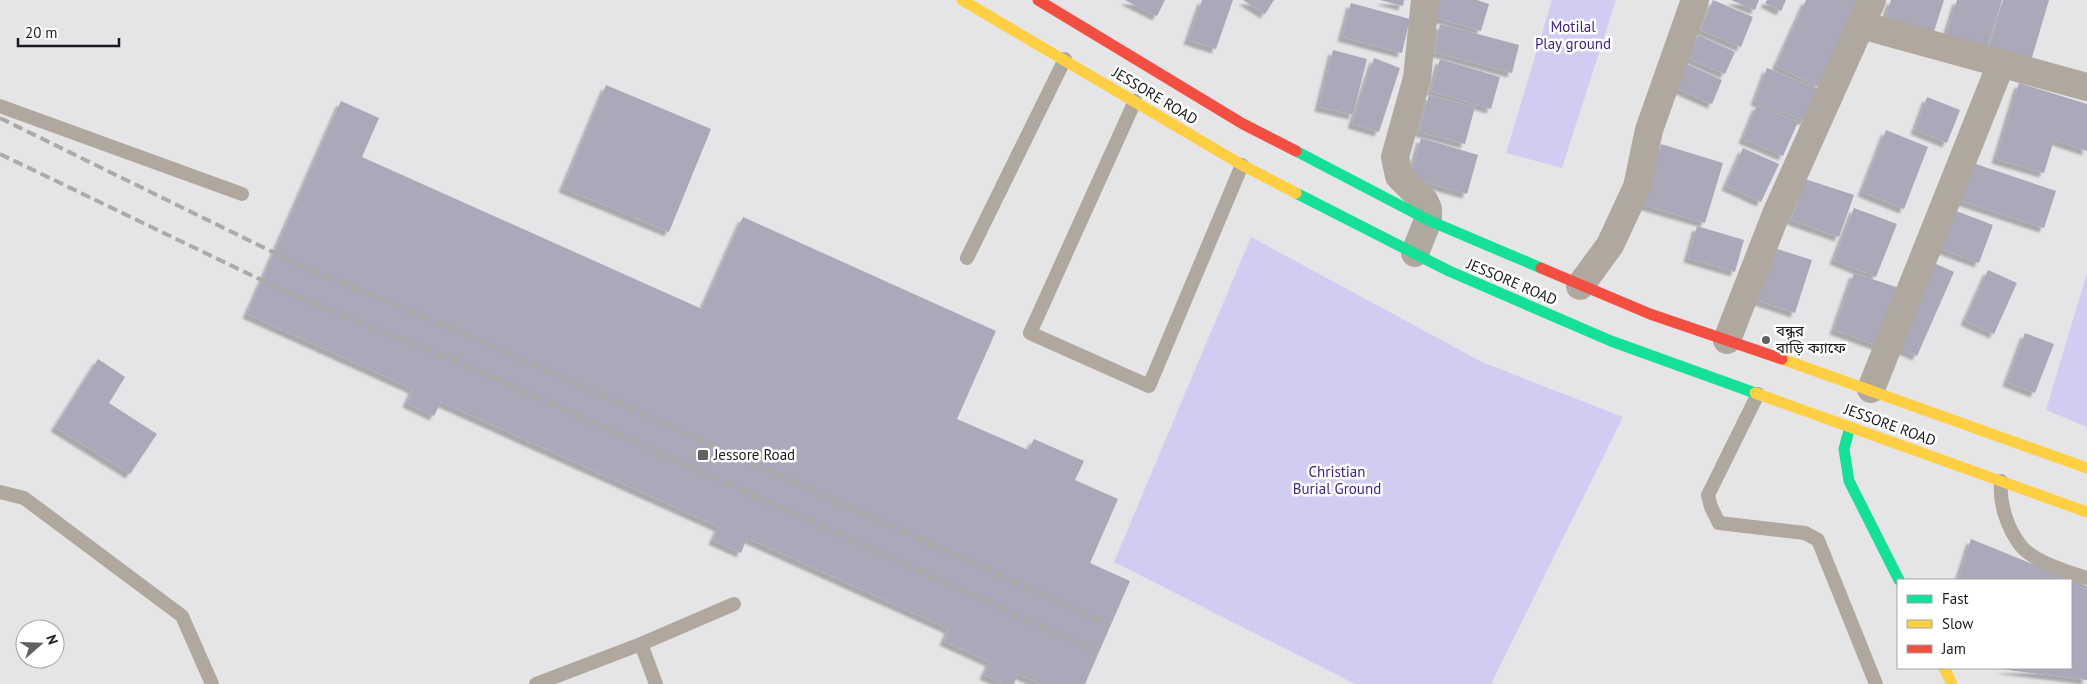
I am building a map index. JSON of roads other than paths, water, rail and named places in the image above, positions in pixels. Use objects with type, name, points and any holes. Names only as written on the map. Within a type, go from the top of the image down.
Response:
[{"type":"main road","name":"JESSORE ROAD","points":[[962,0],[1242,165],[1449,271],[1611,341],[2087,512]]},
{"type":"main road","name":"JESSORE ROAD","points":[[1038,0],[1243,124],[1428,220],[1580,286],[1650,314],[1871,389],[2087,468]]},
{"type":"main road","points":[[1850,427],[1844,449],[1849,481],[1899,579]]},
{"type":"main road","points":[[1944,669],[1952,684]]},
{"type":"street","points":[[1415,253],[1428,220],[1428,209],[1425,202],[1398,176],[1395,157],[1417,78],[1425,0]]},
{"type":"street","points":[[1580,286],[1610,245],[1637,187],[1649,130],[1695,0]]},
{"type":"street","points":[[1727,340],[1776,214],[1872,0]]},
{"type":"street","points":[[1862,25],[2087,88]]},
{"type":"street","points":[[1871,389],[2001,64]]},
{"type":"lane","points":[[967,258],[1064,59]]},
{"type":"lane","points":[[1135,101],[1030,333],[1149,386],[1242,165]]},
{"type":"lane","points":[[0,106],[242,194]]},
{"type":"lane","points":[[1758,394],[1708,495],[1711,507],[1719,523],[1805,533],[1818,540],[1876,684]]},
{"type":"lane","points":[[2001,481],[2000,496],[2005,512],[2022,547],[2057,569],[2087,578]]},
{"type":"lane","points":[[0,492],[24,498],[182,616],[212,684]]},
{"type":"lane","points":[[536,684],[641,644],[734,604]]},
{"type":"lane","points":[[641,644],[656,684]]},
{"type":"railway","points":[[0,118],[295,263],[495,347],[1110,625]]},
{"type":"railway","points":[[0,154],[282,290],[477,370],[1096,651]]},
{"type":"place","name":"বন্ধুর বাড়ি ক্যাফে","points":[[1766,340]]},
{"type":"place","name":"Jessore Road","points":[[703,455]]},
{"type":"park label","name":"Motilal Play ground","points":[[1573,36]]},
{"type":"park label","name":"Christian Burial Ground","points":[[1337,480]]}]
